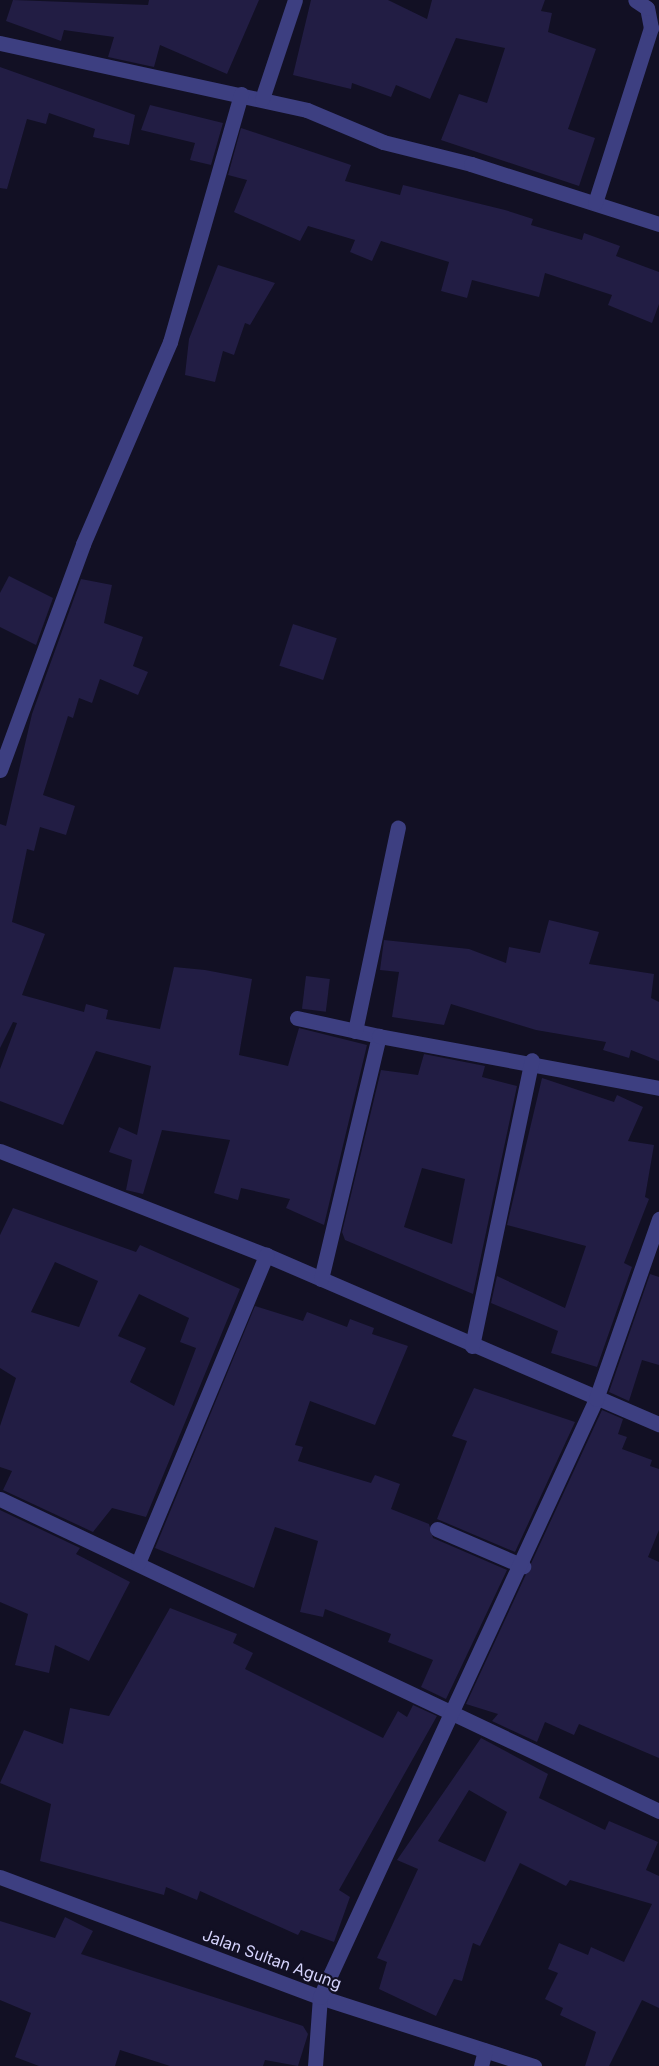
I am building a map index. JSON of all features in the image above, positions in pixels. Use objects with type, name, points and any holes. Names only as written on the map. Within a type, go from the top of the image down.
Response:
[{"type":"street","points":[[262,99],[295,0]]},
{"type":"street","points":[[595,203],[651,28],[647,8],[635,0]]},
{"type":"street","points":[[0,43],[307,110],[383,142],[595,203],[659,224]]},
{"type":"street","points":[[0,770],[82,544],[170,342],[241,94]]},
{"type":"street","points":[[355,1031],[398,827]]},
{"type":"street","points":[[297,1018],[379,1036],[532,1060],[659,1088]]},
{"type":"street","points":[[321,1280],[379,1036]]},
{"type":"street","points":[[472,1346],[532,1060]]},
{"type":"street","points":[[0,1151],[266,1255],[659,1425]]},
{"type":"street","points":[[315,2066],[320,1996],[448,1714],[523,1566],[596,1399],[659,1219]]},
{"type":"street","points":[[138,1563],[266,1255]]},
{"type":"street","points":[[0,1498],[448,1714],[659,1811]]},
{"type":"street","points":[[437,1529],[523,1566]]},
{"type":"street","name":"Jalan Sultan Agung","points":[[0,1877],[320,1996],[534,2066]]},
{"type":"street","points":[[481,2066],[485,2050]]},
{"type":"building","points":[[13,0],[148,5],[149,0],[259,0],[227,74],[160,45],[154,67],[108,57],[114,37],[64,30],[61,41],[6,21]]},
{"type":"building","points":[[311,0],[388,0],[427,19],[432,0],[545,0],[541,11],[552,13],[548,32],[596,49],[568,129],[595,138],[579,186],[441,140],[459,94],[487,103],[505,48],[456,38],[430,99],[396,85],[391,97],[352,83],[351,89],[293,75]]},
{"type":"building","points":[[0,67],[135,115],[129,145],[93,137],[95,129],[49,113],[46,124],[27,119],[7,189],[0,188]]},
{"type":"building","points":[[150,105],[223,123],[211,165],[190,160],[195,143],[141,130]]},
{"type":"building","points":[[241,128],[351,165],[345,181],[400,195],[403,185],[505,210],[533,219],[531,225],[582,240],[584,233],[620,246],[616,256],[659,272],[659,304],[652,323],[608,305],[612,295],[545,273],[539,297],[472,280],[467,298],[441,291],[449,262],[381,241],[372,261],[350,252],[355,240],[308,226],[300,241],[234,212],[247,180],[228,175]]},
{"type":"building","points":[[218,265],[275,283],[250,325],[245,323],[234,355],[223,351],[215,382],[185,375],[189,339]]},
{"type":"building","points":[[9,576],[53,598],[36,645],[0,627],[0,593]]},
{"type":"building","points":[[81,579],[112,585],[104,623],[143,637],[133,666],[148,672],[138,695],[100,679],[92,703],[79,698],[73,718],[68,716],[43,795],[75,806],[66,835],[40,827],[34,851],[27,849],[12,922],[45,934],[22,995],[84,1012],[86,1004],[108,1010],[106,1019],[160,1029],[174,967],[205,970],[252,979],[239,1055],[288,1066],[299,1028],[367,1045],[324,1225],[286,1208],[290,1199],[241,1188],[238,1200],[214,1193],[230,1140],[162,1130],[143,1194],[126,1190],[132,1160],[109,1152],[119,1127],[137,1135],[151,1066],[96,1051],[63,1125],[0,1101],[0,1069],[17,1023],[13,1022],[0,1048],[0,824],[6,826],[32,714]]},
{"type":"building","points":[[293,624],[337,638],[323,680],[279,666]]},
{"type":"building","points":[[549,920],[599,932],[589,964],[654,974],[651,998],[659,1002],[659,1061],[631,1050],[629,1058],[603,1050],[606,1042],[536,1030],[451,1004],[444,1025],[392,1017],[399,972],[380,970],[384,940],[469,949],[506,963],[509,947],[540,953]]},
{"type":"building","points":[[306,976],[330,979],[326,1012],[302,1009]]},
{"type":"building","points":[[424,1054],[485,1066],[482,1077],[517,1086],[473,1294],[345,1240],[342,1232],[381,1070],[418,1075]],"holes":[[[422,1168],[465,1179],[452,1244],[404,1227]]]},
{"type":"building","points":[[542,1078],[614,1102],[617,1095],[643,1107],[628,1141],[654,1145],[645,1197],[649,1199],[624,1263],[632,1267],[597,1367],[551,1353],[558,1331],[491,1303],[497,1276],[565,1308],[586,1246],[507,1225]]},
{"type":"building","points":[[13,1208],[136,1252],[140,1245],[240,1289],[146,1517],[112,1508],[93,1532],[3,1490],[12,1471],[0,1467],[0,1426],[16,1378],[0,1368],[0,1235]],"holes":[[[55,1262],[98,1281],[79,1327],[31,1312]],[[139,1294],[189,1318],[180,1342],[196,1348],[174,1406],[130,1382],[146,1348],[118,1336]]]},
{"type":"building","points":[[650,1274],[659,1277],[659,1365],[642,1360],[629,1401],[609,1392]]},
{"type":"building","points":[[255,1306],[303,1321],[307,1312],[347,1327],[350,1319],[374,1328],[372,1334],[408,1346],[375,1425],[310,1401],[295,1445],[303,1447],[298,1461],[371,1483],[375,1475],[400,1484],[391,1509],[429,1524],[433,1538],[507,1570],[446,1699],[421,1687],[433,1660],[388,1642],[391,1634],[325,1609],[323,1617],[300,1612],[318,1541],[275,1527],[254,1588],[155,1548]]},
{"type":"building","points":[[474,1388],[575,1422],[515,1552],[437,1519],[467,1441],[452,1436]]},
{"type":"building","points":[[602,1410],[623,1419],[618,1434],[627,1437],[622,1449],[652,1460],[650,1466],[659,1469],[659,1530],[648,1557],[659,1562],[659,1758],[579,1724],[574,1735],[545,1722],[537,1742],[492,1721],[498,1714],[466,1704]]},
{"type":"building","points":[[0,1510],[80,1548],[76,1554],[130,1582],[89,1661],[55,1645],[49,1673],[15,1665],[28,1614],[0,1602]]},
{"type":"building","points":[[170,1608],[237,1634],[233,1643],[253,1653],[245,1669],[383,1738],[398,1711],[407,1717],[413,1705],[437,1716],[339,1890],[350,1897],[334,1942],[301,1930],[298,1935],[200,1891],[197,1900],[166,1887],[164,1895],[40,1861],[51,1804],[0,1783],[24,1730],[63,1744],[70,1708],[109,1716]]},
{"type":"building","points":[[481,1738],[548,1774],[539,1798],[605,1830],[609,1821],[658,1842],[646,1870],[659,1876],[659,2008],[642,2000],[609,2066],[585,2066],[596,2032],[560,2015],[563,2008],[545,1999],[558,1973],[548,1969],[559,1943],[588,1955],[591,1947],[624,1962],[652,1904],[570,1880],[566,1886],[520,1863],[480,1946],[473,1943],[462,1981],[454,1979],[436,2016],[379,1989],[387,1962],[377,1958],[418,1869],[397,1860]],"holes":[[[469,1790],[507,1812],[485,1862],[438,1841]]]},
{"type":"building","points":[[65,1917],[93,1931],[81,1954],[303,2026],[308,2034],[298,2066],[265,2060],[263,2066],[170,2066],[120,2050],[115,2066],[39,2066],[15,2057],[31,2013],[0,2000],[0,1921],[55,1938]]}]
